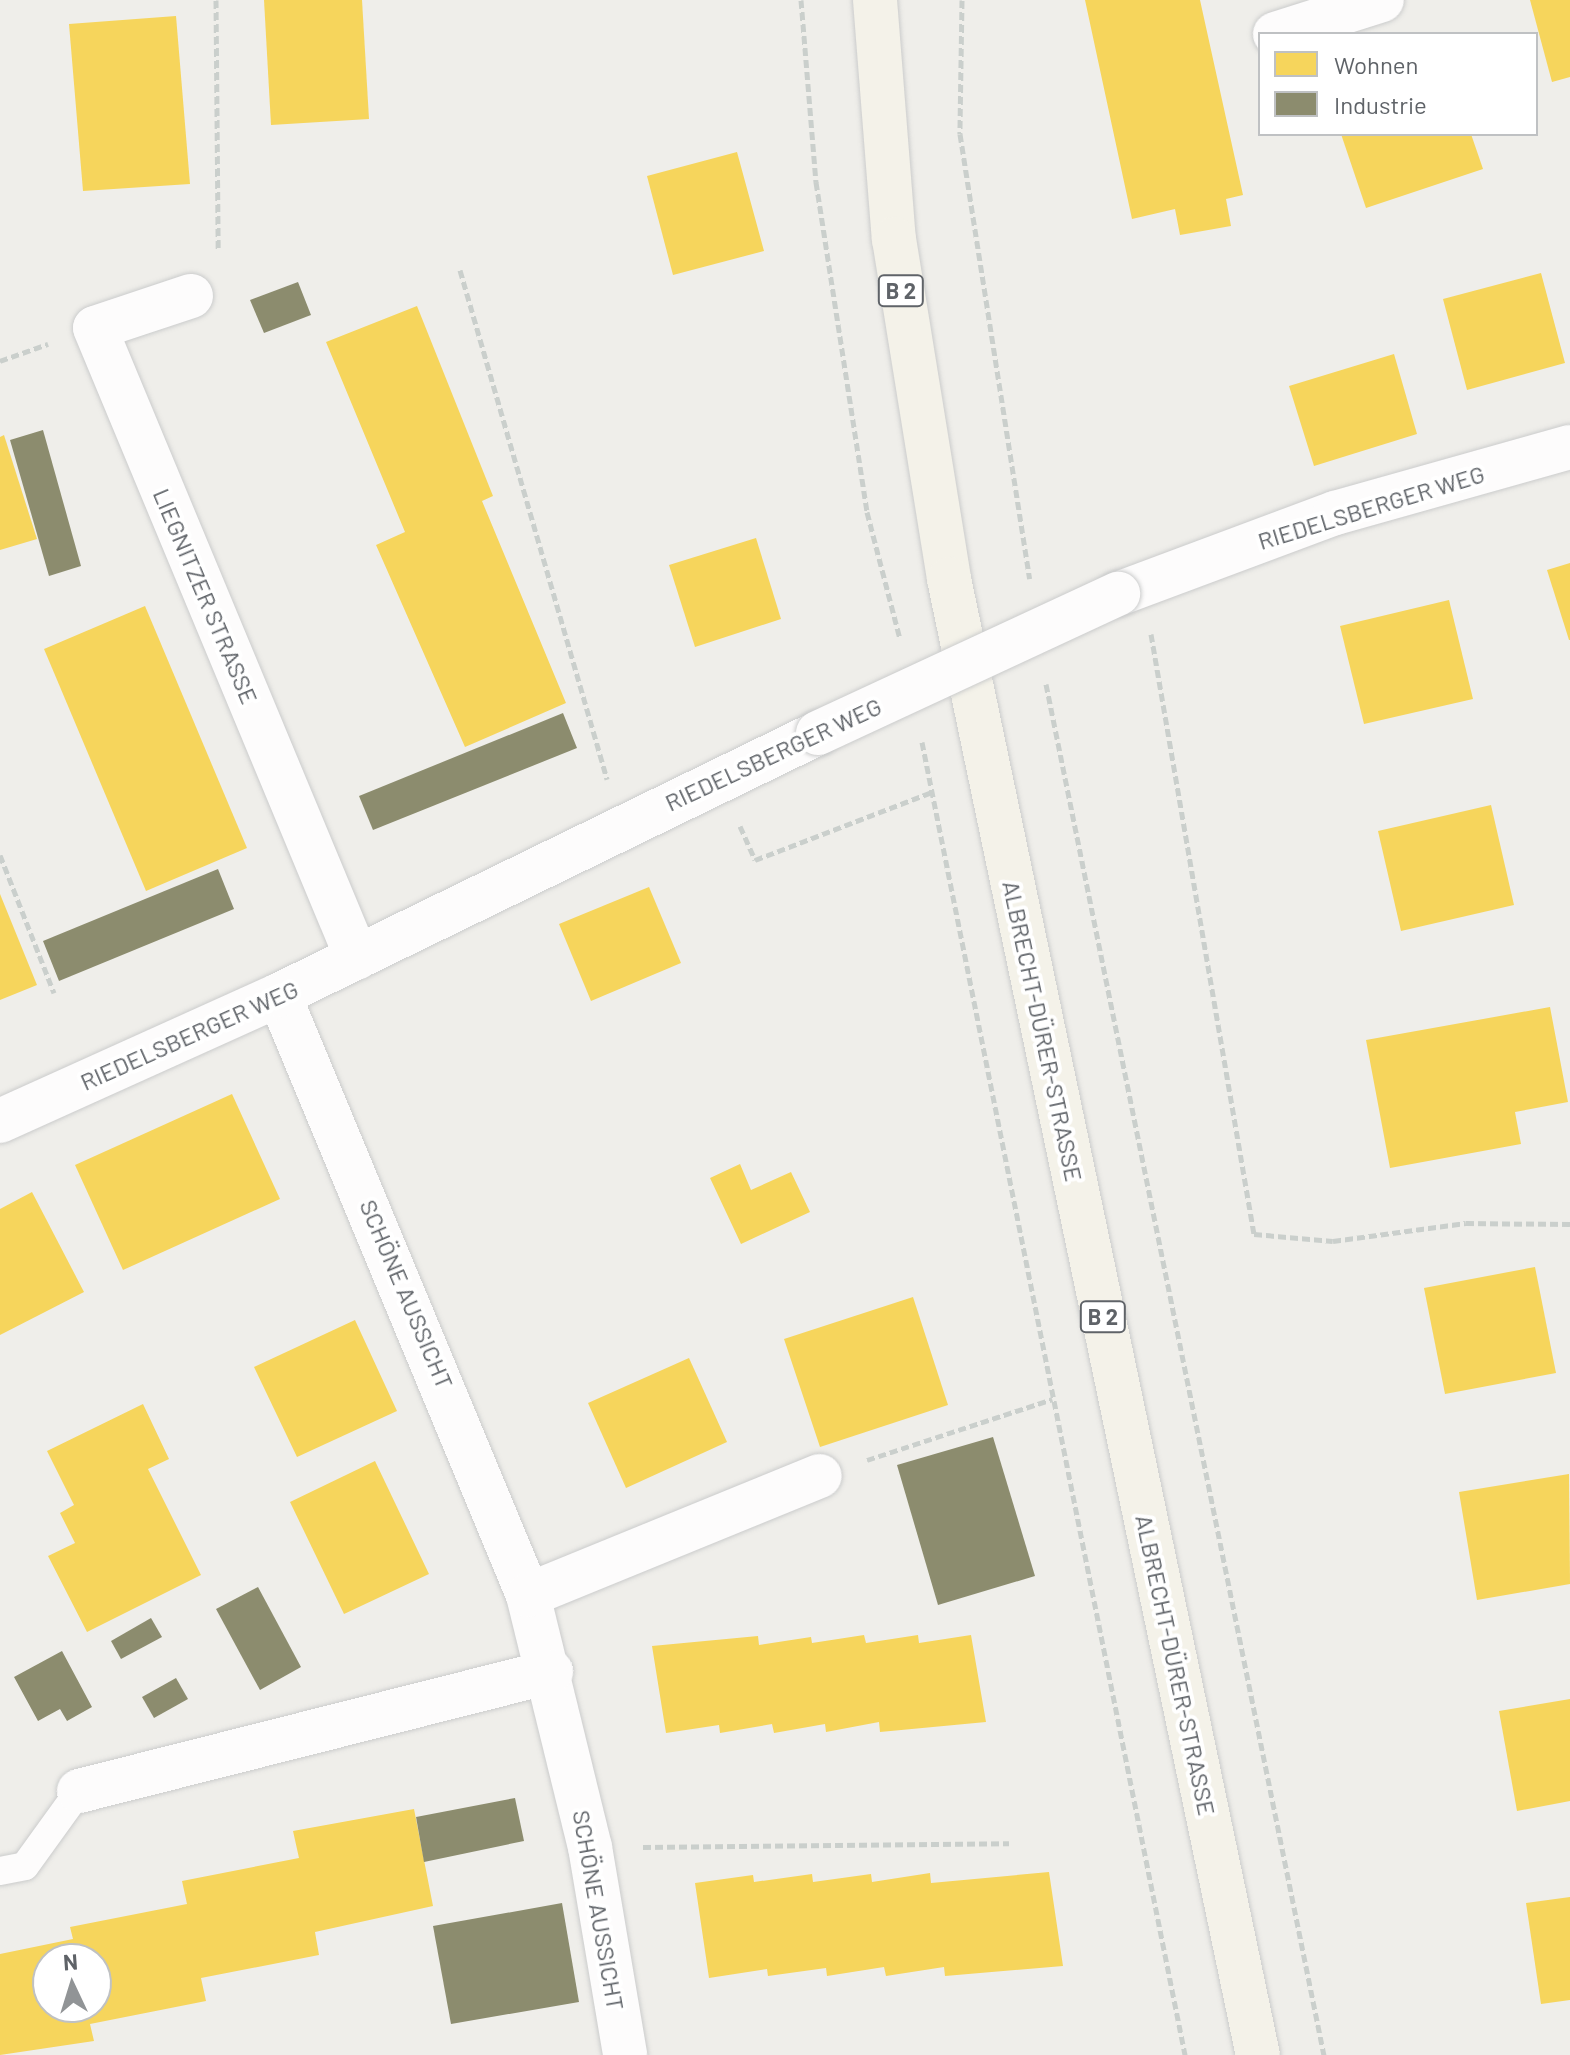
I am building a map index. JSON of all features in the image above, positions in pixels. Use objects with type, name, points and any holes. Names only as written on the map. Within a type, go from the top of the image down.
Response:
[{"type":"main road","name":"ALBRECHT-DÜRER-STRASSE","points":[[875,0],[896,255],[949,579],[1258,2055]]},
{"type":"street","points":[[1281,32],[1382,0]]},
{"type":"street","name":"LIEGNITZER STRASSE","points":[[191,296],[95,328],[357,958]]},
{"type":"street","name":"RIEDELSBERGER WEG","points":[[0,1121],[357,958],[719,777],[1130,590],[1335,513],[1570,447]]},
{"type":"street","name":"SCHÖNE AUSSICHT","points":[[279,995],[528,1595],[551,1672],[590,1847],[625,2055]]},
{"type":"street","points":[[528,1595],[820,1476]]},
{"type":"street","points":[[79,1791],[551,1672]]},
{"type":"lane","points":[[0,1871],[25,1866],[79,1791]]},
{"type":"path","points":[[191,296],[218,288],[216,0]]},
{"type":"path","points":[[801,0],[816,182],[867,512],[902,647]]},
{"type":"path","points":[[962,0],[960,134],[1030,584]]},
{"type":"path","points":[[460,270],[621,826]]},
{"type":"path","points":[[1130,590],[1254,1234],[1333,1241],[1466,1223],[1570,1224]]},
{"type":"path","points":[[1045,677],[1324,2055]]},
{"type":"path","points":[[921,734],[1185,2055]]},
{"type":"path","points":[[719,777],[755,860],[932,792]]},
{"type":"path","points":[[0,855],[54,993]]},
{"type":"path","points":[[820,1476],[1052,1399]]},
{"type":"path","points":[[590,1847],[1009,1843]]},
{"type":"building: Wohnen","points":[[264,0],[362,0],[369,119],[271,125]]},
{"type":"building: Wohnen","points":[[1085,0],[1200,0],[1243,195],[1226,199],[1231,226],[1180,235],[1175,209],[1132,219]]},
{"type":"building: Wohnen","points":[[1530,0],[1570,0],[1570,77],[1552,82]]},
{"type":"building: Wohnen","points":[[176,16],[190,184],[83,191],[69,24]]},
{"type":"building: Wohnen","points":[[1342,136],[1472,136],[1483,169],[1366,208]]},
{"type":"building: Wohnen","points":[[737,152],[764,251],[673,275],[647,176]]},
{"type":"building: Wohnen","points":[[1541,273],[1565,363],[1467,390],[1443,299]]},
{"type":"building: Wohnen","points":[[417,306],[493,496],[482,501],[566,703],[465,747],[376,545],[405,532],[326,342]]},
{"type":"building: Wohnen","points":[[1394,354],[1417,434],[1314,466],[1289,386]]},
{"type":"building: Wohnen","points":[[4,435],[37,539],[0,550],[0,437]]},
{"type":"building: Wohnen","points":[[756,538],[781,619],[695,647],[669,565]]},
{"type":"building: Wohnen","points":[[1570,563],[1570,640],[1569,640],[1547,570]]},
{"type":"building: Wohnen","points":[[1449,600],[1473,699],[1364,724],[1340,626]]},
{"type":"building: Wohnen","points":[[145,606],[247,848],[146,891],[44,649]]},
{"type":"building: Wohnen","points":[[1491,805],[1514,905],[1401,931],[1378,831]]},
{"type":"building: Wohnen","points":[[649,887],[681,963],[591,1001],[559,924]]},
{"type":"building: Wohnen","points":[[0,894],[37,985],[0,1000]]},
{"type":"building: Wohnen","points":[[1550,1007],[1568,1102],[1515,1112],[1521,1144],[1390,1168],[1366,1040]]},
{"type":"building: Wohnen","points":[[232,1094],[280,1199],[123,1270],[75,1165]]},
{"type":"building: Wohnen","points":[[740,1164],[751,1190],[791,1172],[810,1212],[741,1244],[710,1178]]},
{"type":"building: Wohnen","points":[[32,1192],[84,1292],[0,1335],[0,1209]]},
{"type":"building: Wohnen","points":[[1535,1267],[1556,1373],[1445,1394],[1424,1288]]},
{"type":"building: Wohnen","points":[[913,1297],[948,1405],[820,1447],[784,1339]]},
{"type":"building: Wohnen","points":[[355,1320],[397,1411],[297,1457],[254,1367]]},
{"type":"building: Wohnen","points":[[689,1358],[727,1442],[626,1488],[588,1403]]},
{"type":"building: Wohnen","points":[[143,1404],[169,1459],[148,1469],[201,1575],[87,1632],[48,1556],[75,1543],[60,1513],[74,1505],[47,1451]]},
{"type":"building: Wohnen","points":[[375,1461],[429,1574],[344,1614],[290,1502]]},
{"type":"building: Wohnen","points":[[1569,1474],[1570,1584],[1477,1600],[1459,1492]]},
{"type":"building: Wohnen","points":[[864,1635],[866,1643],[918,1635],[919,1643],[971,1635],[986,1722],[880,1732],[879,1722],[826,1732],[825,1724],[774,1733],[772,1724],[720,1733],[719,1725],[666,1733],[652,1646],[758,1636],[759,1645],[811,1637],[812,1643]]},
{"type":"building: Wohnen","points":[[1570,1699],[1570,1801],[1517,1811],[1499,1711]]},
{"type":"building: Wohnen","points":[[414,1809],[433,1906],[315,1932],[319,1955],[201,1978],[206,2001],[112,2020],[112,1943],[54,1943],[73,1939],[70,1927],[187,1904],[182,1881],[299,1858],[293,1831]]},
{"type":"building: Wohnen","points":[[1049,1872],[1063,1966],[945,1976],[944,1967],[886,1976],[884,1967],[827,1976],[826,1968],[768,1976],[767,1969],[709,1978],[695,1883],[753,1875],[754,1882],[812,1874],[813,1882],[871,1874],[872,1882],[930,1873],[931,1883]]},
{"type":"building: Wohnen","points":[[1570,1897],[1570,2000],[1541,2004],[1526,1903]]},
{"type":"building: Wohnen","points":[[32,1947],[32,2023],[95,2023],[90,2024],[94,2041],[0,2055],[0,1954]]},
{"type":"building: Industrie","points":[[298,282],[311,315],[264,333],[250,300]]},
{"type":"building: Industrie","points":[[43,430],[81,566],[49,576],[10,440]]},
{"type":"building: Industrie","points":[[563,713],[577,748],[373,830],[359,796]]},
{"type":"building: Industrie","points":[[218,869],[234,909],[59,981],[43,941]]},
{"type":"building: Industrie","points":[[993,1437],[1035,1576],[938,1605],[897,1465]]},
{"type":"building: Industrie","points":[[258,1587],[301,1667],[260,1690],[216,1609]]},
{"type":"building: Industrie","points":[[151,1618],[162,1637],[121,1659],[111,1641]]},
{"type":"building: Industrie","points":[[62,1651],[92,1707],[67,1721],[60,1709],[38,1721],[14,1677]]},
{"type":"building: Industrie","points":[[176,1678],[188,1699],[154,1718],[142,1697]]},
{"type":"building: Industrie","points":[[515,1798],[524,1841],[424,1862],[416,1817]]},
{"type":"building: Industrie","points":[[562,1903],[579,2002],[451,2024],[433,1926]]}]
